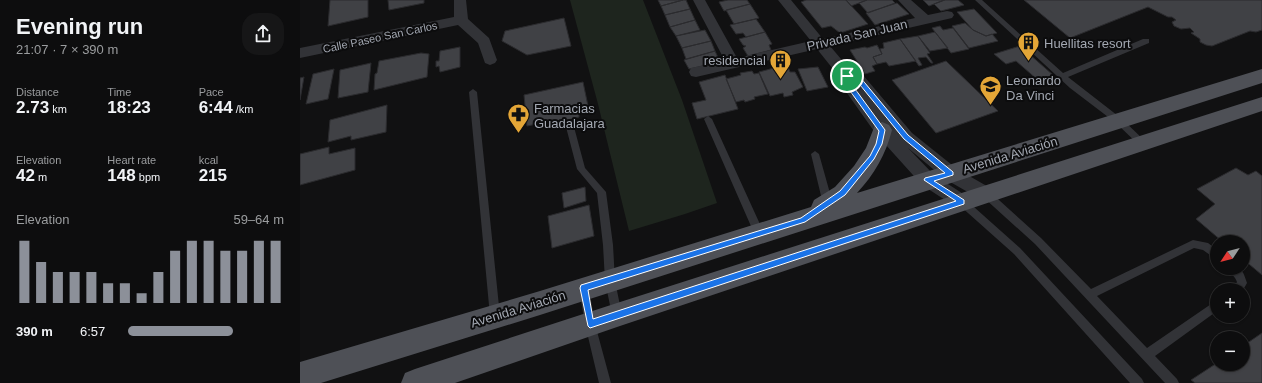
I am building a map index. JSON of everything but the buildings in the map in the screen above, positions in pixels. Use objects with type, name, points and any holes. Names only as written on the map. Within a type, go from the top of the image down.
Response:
[{"type":"main road","name":"Avenida Aviación","points":[[300,376],[561,297],[584,288],[803,220],[829,207],[951,174],[1262,76]]},
{"type":"main road","points":[[416,383],[617,315],[1262,104]]},
{"type":"main road","points":[[829,207],[843,193],[872,158],[889,128]]},
{"type":"street","points":[[460,0],[461,20],[484,41],[490,60]]},
{"type":"street","points":[[699,0],[733,63]]},
{"type":"street","points":[[784,0],[847,76],[847,83],[889,128],[928,180],[962,202]]},
{"type":"street","points":[[904,0],[924,19]]},
{"type":"street","name":"Privada San Juan","points":[[696,72],[947,15]]},
{"type":"street","name":"Calle Paseo San Carlos","points":[[300,54],[461,20]]},
{"type":"street","points":[[889,128],[906,137],[951,174],[986,194]]},
{"type":"lane","points":[[978,0],[1062,76],[1119,122],[1143,144]]},
{"type":"lane","points":[[1062,76],[1146,41]]},
{"type":"lane","points":[[473,92],[495,317]]},
{"type":"lane","points":[[708,119],[759,233]]},
{"type":"lane","points":[[570,127],[581,168],[601,192],[610,280],[617,315]]},
{"type":"lane","points":[[815,154],[829,207]]},
{"type":"lane","points":[[986,194],[1038,242],[1173,383]]},
{"type":"lane","points":[[962,202],[1017,251],[1138,383]]},
{"type":"lane","points":[[1089,295],[1193,244],[1205,246],[1210,250]]},
{"type":"lane","points":[[584,288],[590,324],[604,383]]},
{"type":"lane","points":[[1147,356],[1210,310]]},
{"type":"shaded area","points":[[570,0],[643,0],[682,100],[717,203],[629,231],[598,104]]},
{"type":"place","name":"Huellitas resort","points":[[1028,62]]},
{"type":"place","name":"residencial","points":[[781,80]]},
{"type":"place","name":"Leonardo Da Vinci","points":[[991,106]]},
{"type":"place","name":"Farmacias Guadalajara","points":[[519,134]]},
{"type":"route","points":[[847,76],[858,79],[906,137],[951,174],[928,180],[962,202],[590,324],[584,288],[803,220],[843,193],[872,158],[879,144],[882,130],[847,83],[847,76]]}]
